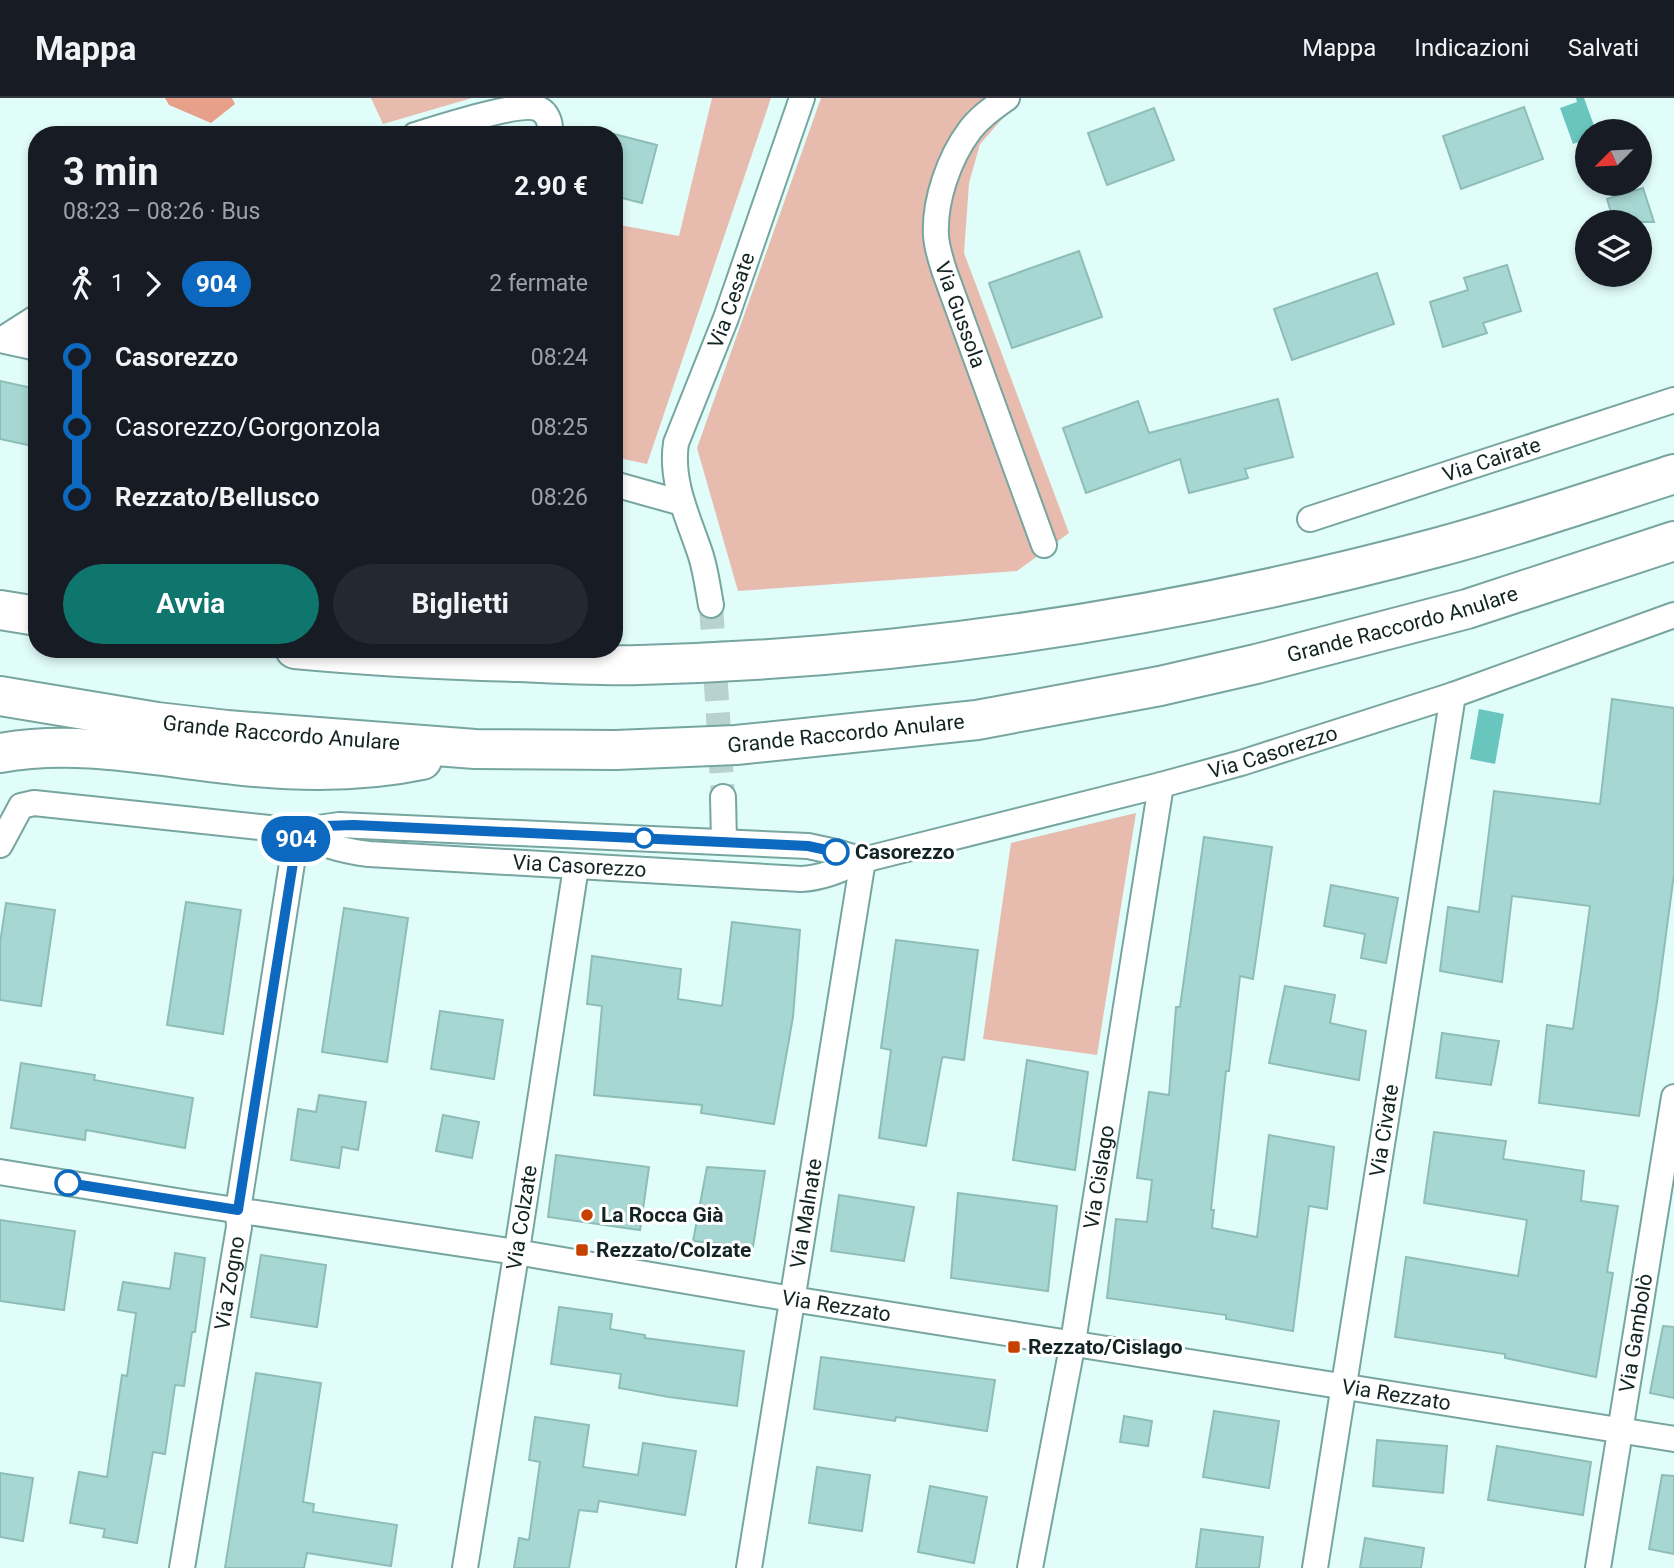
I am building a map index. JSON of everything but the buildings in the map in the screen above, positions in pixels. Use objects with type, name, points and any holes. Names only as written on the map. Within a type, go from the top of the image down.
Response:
[{"type":"highway","points":[[415,658],[636,665],[757,660],[960,642],[1061,628],[1246,593],[1429,550],[1674,474]]},
{"type":"highway","name":"Grande Raccordo Anulare","points":[[0,696],[215,729],[475,749],[615,750],[736,745],[977,720],[1160,685],[1256,664],[1467,609],[1674,541]]},
{"type":"highway","points":[[0,610],[28,615]]},
{"type":"highway","points":[[0,752],[79,747],[238,765],[346,770],[404,764],[475,749]]},
{"type":"street","name":"Via Cesate","points":[[711,605],[704,565],[682,503],[675,470],[676,443],[726,318],[802,98]]},
{"type":"street","name":"Via Gussola","points":[[1007,98],[978,122],[959,149],[941,190],[937,205],[936,234],[945,273],[1044,545]]},
{"type":"street","points":[[446,126],[515,109],[538,108],[549,125]]},
{"type":"street","points":[[0,340],[28,323]]},
{"type":"street","points":[[0,340],[28,346]]},
{"type":"street","name":"Via Cairate","points":[[1310,519],[1674,400]]},
{"type":"street","points":[[623,487],[682,503]]},
{"type":"street","name":"Via Casorezzo","points":[[298,831],[330,847],[369,854],[810,878],[829,874],[863,860],[1161,785],[1314,740],[1453,695],[1674,615]]},
{"type":"street","name":"Via Civate","points":[[1315,1568],[1453,695]]},
{"type":"street","name":"Via Cislago","points":[[1030,1568],[1073,1342],[1161,785]]},
{"type":"street","points":[[723,797],[724,842]]},
{"type":"street","name":"Via Casorezzo","points":[[0,845],[21,806],[34,803],[298,831],[339,825],[808,846],[863,860]]},
{"type":"street","name":"Via Zogno","points":[[182,1568],[239,1227],[238,1210],[298,831]]},
{"type":"street","name":"Via Malnate","points":[[749,1568],[863,860]]},
{"type":"street","name":"Via Colzate","points":[[465,1568],[576,867]]},
{"type":"street","name":"Via Gambolò","points":[[1598,1568],[1674,1097]]},
{"type":"street","name":"Via Rezzato","points":[[0,1172],[1674,1438]]},
{"type":"shaded area","points":[[165,98],[232,98],[235,104],[211,123],[169,105]]},
{"type":"shaded area","points":[[371,98],[472,98],[383,124]]},
{"type":"shaded area","points":[[712,98],[771,98],[647,464],[623,459],[623,226],[679,236]]},
{"type":"shaded area","points":[[821,98],[1016,98],[1018,101],[980,144],[969,183],[964,253],[1069,533],[1017,571],[738,591],[697,448]]},
{"type":"shaded area","points":[[1136,813],[1097,1055],[983,1039],[1011,843]]},
{"type":"water","points":[[1576,98],[1584,98],[1592,119],[1575,119],[1573,144],[1560,108],[1577,102]]},
{"type":"water","points":[[1479,709],[1504,714],[1495,764],[1470,759]]},
{"type":"tunnel","points":[[711,605],[723,797]]},
{"type":"bus line","name":"904","points":[[68,1183],[238,1210],[298,831],[324,826],[354,825],[808,846],[836,852]]},
{"type":"place","name":"Casorezzo","points":[[836,852]]},
{"type":"place","name":"La Rocca Già","points":[[587,1215]]},
{"type":"place","name":"Rezzato/Colzate","points":[[582,1250]]},
{"type":"place","name":"Rezzato/Cislago","points":[[1014,1347]]}]
